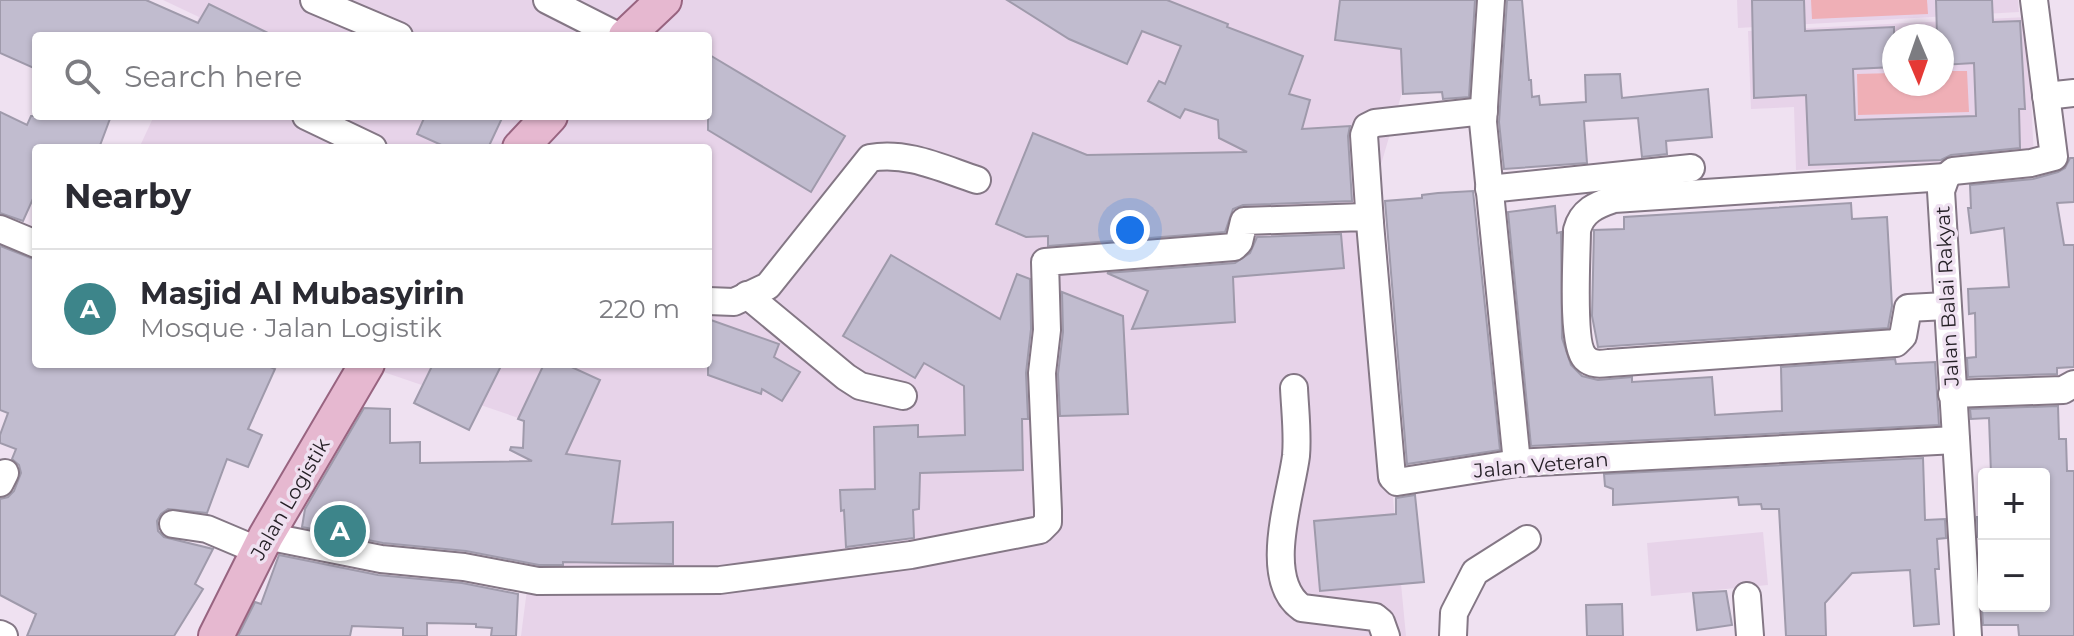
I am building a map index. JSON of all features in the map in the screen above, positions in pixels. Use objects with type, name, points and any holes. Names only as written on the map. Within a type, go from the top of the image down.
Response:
[{"type":"main road","points":[[629,32],[653,3]]},
{"type":"main road","points":[[524,144],[546,120]]},
{"type":"main road","name":"Jalan Logistik","points":[[216,636],[262,544],[365,368]]},
{"type":"street","points":[[314,0],[390,32]]},
{"type":"street","points":[[547,0],[610,32]]},
{"type":"street","points":[[1491,0],[1484,111],[1517,463]]},
{"type":"street","name":"Jalan Balai Rakyat","points":[[1968,636],[1941,191],[1946,177],[1953,171],[2064,157],[2046,96],[2034,0]]},
{"type":"street","points":[[2046,96],[2074,93]]},
{"type":"street","points":[[173,524],[207,529],[262,544],[464,567],[538,581],[720,580],[911,555],[1040,530],[1048,522],[1042,373],[1047,341],[1045,262],[1234,247],[1239,242],[1244,221],[1367,220],[1364,135],[1367,127],[1375,123],[1484,111]]},
{"type":"street","points":[[314,120],[365,144]]},
{"type":"street","points":[[712,301],[734,302],[768,286],[870,158],[887,155],[906,157],[977,180]]},
{"type":"street","points":[[1489,189],[1691,168]]},
{"type":"street","points":[[1946,177],[1614,199],[1596,205],[1580,220],[1577,230],[1577,330],[1580,351],[1586,360],[1596,364],[1896,343],[1903,336],[1908,308],[1946,306]]},
{"type":"street","name":"Jalan Veteran","points":[[1367,220],[1393,479],[1397,482],[1517,463],[1956,440]]},
{"type":"street","points":[[0,229],[32,242]]},
{"type":"street","points":[[747,295],[846,377],[860,386],[903,396]]},
{"type":"street","points":[[1952,394],[2063,390],[2074,384]]},
{"type":"street","points":[[1294,388],[1296,453],[1279,548],[1287,593],[1302,608],[1375,617],[1381,622],[1386,636]]},
{"type":"street","points":[[1453,636],[1454,613],[1475,572],[1527,539]]},
{"type":"street","points":[[1747,596],[1750,636]]},
{"type":"shaded area","points":[[163,0],[1429,0],[1366,216],[1406,636],[521,636],[548,428],[372,368],[712,368],[712,144],[141,144],[152,120],[712,120],[712,32],[192,32],[199,17]]},
{"type":"shaded area","points":[[1737,0],[2018,0],[2019,12],[1738,28]]},
{"type":"shaded area","points":[[1811,0],[1927,0],[1928,14],[1812,19]]},
{"type":"shaded area","points":[[2027,17],[2034,159],[1796,170],[1794,107],[1751,109],[1748,31],[1882,24],[1882,96],[1954,96],[1954,24],[1888,24]]},
{"type":"shaded area","points":[[1954,71],[1967,71],[1969,112],[1858,115],[1857,74],[1882,73],[1882,96],[1954,96]]},
{"type":"shaded area","points":[[1763,532],[1768,585],[1651,596],[1647,543]]},
{"type":"building","points":[[0,0],[146,0],[198,23],[209,4],[266,32],[32,32],[32,67],[0,53]]},
{"type":"building","points":[[1007,0],[1167,0],[1303,56],[1289,94],[1310,100],[1302,129],[1350,126],[1352,201],[1243,205],[1233,209],[1225,232],[1048,246],[1048,236],[1026,237],[996,224],[1033,133],[1087,155],[1247,152],[1219,138],[1218,120],[1185,109],[1180,118],[1148,101],[1159,81],[1165,84],[1181,46],[1142,31],[1127,64],[1069,39]]},
{"type":"building","points":[[1340,0],[1475,0],[1469,97],[1443,99],[1442,92],[1403,94],[1401,49],[1335,40]]},
{"type":"building","points":[[1507,0],[1522,0],[1529,80],[1532,97],[1539,96],[1540,105],[1586,102],[1585,75],[1620,74],[1622,98],[1708,89],[1712,137],[1666,141],[1667,154],[1642,157],[1638,118],[1584,121],[1587,163],[1504,169],[1499,122]]},
{"type":"building","points":[[1752,0],[1804,0],[1805,31],[1882,28],[1882,68],[1853,69],[1855,120],[1976,116],[1974,63],[1954,64],[1954,24],[1937,24],[1936,0],[1992,0],[1993,22],[2020,21],[2025,109],[2019,109],[2020,148],[1951,155],[1941,160],[1809,165],[1806,95],[1754,98]]},
{"type":"building","points":[[712,56],[845,136],[811,192],[708,130],[708,120],[712,120]]},
{"type":"building","points":[[0,112],[27,125],[31,116],[32,120],[110,120],[100,144],[32,144],[32,201],[23,221],[0,213]]},
{"type":"building","points":[[423,120],[501,120],[490,144],[439,144],[417,134]]},
{"type":"building","points":[[2070,158],[2074,158],[2074,202],[2057,203],[2064,245],[2074,245],[2074,367],[2057,368],[2057,374],[1968,377],[1967,358],[1976,357],[1975,313],[1969,314],[1968,289],[2009,287],[2004,228],[1971,233],[1968,208],[1971,208],[1970,185],[2033,179],[2058,172],[2065,168]]},
{"type":"building","points":[[1473,191],[1500,450],[1407,464],[1385,201]]},
{"type":"building","points":[[1851,203],[1852,219],[1887,217],[1892,306],[1888,328],[1598,347],[1592,316],[1594,230],[1624,229],[1624,217]]},
{"type":"building","points":[[1555,206],[1557,233],[1561,232],[1562,338],[1571,365],[1582,376],[1598,380],[1632,377],[1632,382],[1712,377],[1715,415],[1782,411],[1781,367],[1895,359],[1896,364],[1935,362],[1939,425],[1531,446],[1508,212]]},
{"type":"building","points":[[1341,234],[1344,268],[1233,277],[1235,322],[1132,329],[1148,291],[1107,273],[1235,263],[1250,253],[1257,237]]},
{"type":"building","points":[[0,246],[32,258],[32,368],[275,369],[248,429],[262,435],[248,467],[227,459],[207,513],[168,509],[157,521],[158,531],[164,537],[213,549],[195,584],[203,589],[174,636],[27,636],[36,614],[0,595],[0,499],[14,491],[21,473],[19,465],[12,459],[16,449],[0,443],[8,413],[0,410]]},
{"type":"building","points":[[891,255],[1000,319],[1017,274],[1030,279],[1031,329],[1026,373],[1028,419],[1022,419],[1023,470],[920,473],[919,509],[913,510],[914,538],[846,547],[840,490],[875,489],[874,427],[918,425],[918,437],[965,435],[964,386],[924,363],[915,378],[843,336]]},
{"type":"building","points":[[1062,292],[1123,316],[1128,414],[1060,416],[1058,374],[1063,332]]},
{"type":"building","points":[[712,320],[779,344],[774,357],[800,372],[782,401],[762,389],[761,394],[708,375],[708,368],[712,368]]},
{"type":"building","points":[[431,368],[500,368],[469,430],[414,403]]},
{"type":"building","points":[[542,368],[574,368],[600,380],[566,454],[620,461],[612,524],[673,522],[673,564],[563,562],[563,565],[539,565],[466,551],[383,543],[302,527],[305,509],[364,408],[390,409],[390,443],[420,442],[420,463],[532,461],[510,450],[511,447],[523,448],[524,421],[518,419]]},
{"type":"building","points":[[2058,406],[2059,439],[2066,439],[2067,471],[2074,471],[2074,636],[2019,636],[2018,625],[1983,625],[1982,612],[2050,612],[2050,468],[1991,468],[1989,418],[1971,419],[1970,409]]},
{"type":"building","points":[[1923,458],[1925,520],[1945,519],[1946,538],[1937,539],[1939,569],[1935,569],[1939,624],[1914,626],[1910,570],[1852,573],[1825,603],[1826,636],[1786,636],[1779,509],[1762,509],[1761,504],[1739,505],[1738,497],[1613,505],[1613,489],[1605,486],[1604,474]]},
{"type":"building","points":[[1415,495],[1424,582],[1320,591],[1314,521],[1396,514],[1396,498]]},
{"type":"building","points":[[279,555],[378,575],[462,583],[518,594],[516,636],[491,636],[492,628],[476,627],[476,624],[427,623],[427,636],[403,636],[403,628],[352,626],[350,636],[238,636],[255,602],[261,604]]},
{"type":"building","points":[[1726,591],[1732,625],[1697,630],[1693,593]]},
{"type":"building","points":[[1622,604],[1623,636],[1587,636],[1586,605]]},
{"type":"place","name":"Masjid Al Mubasyirin","points":[[340,531]]}]
